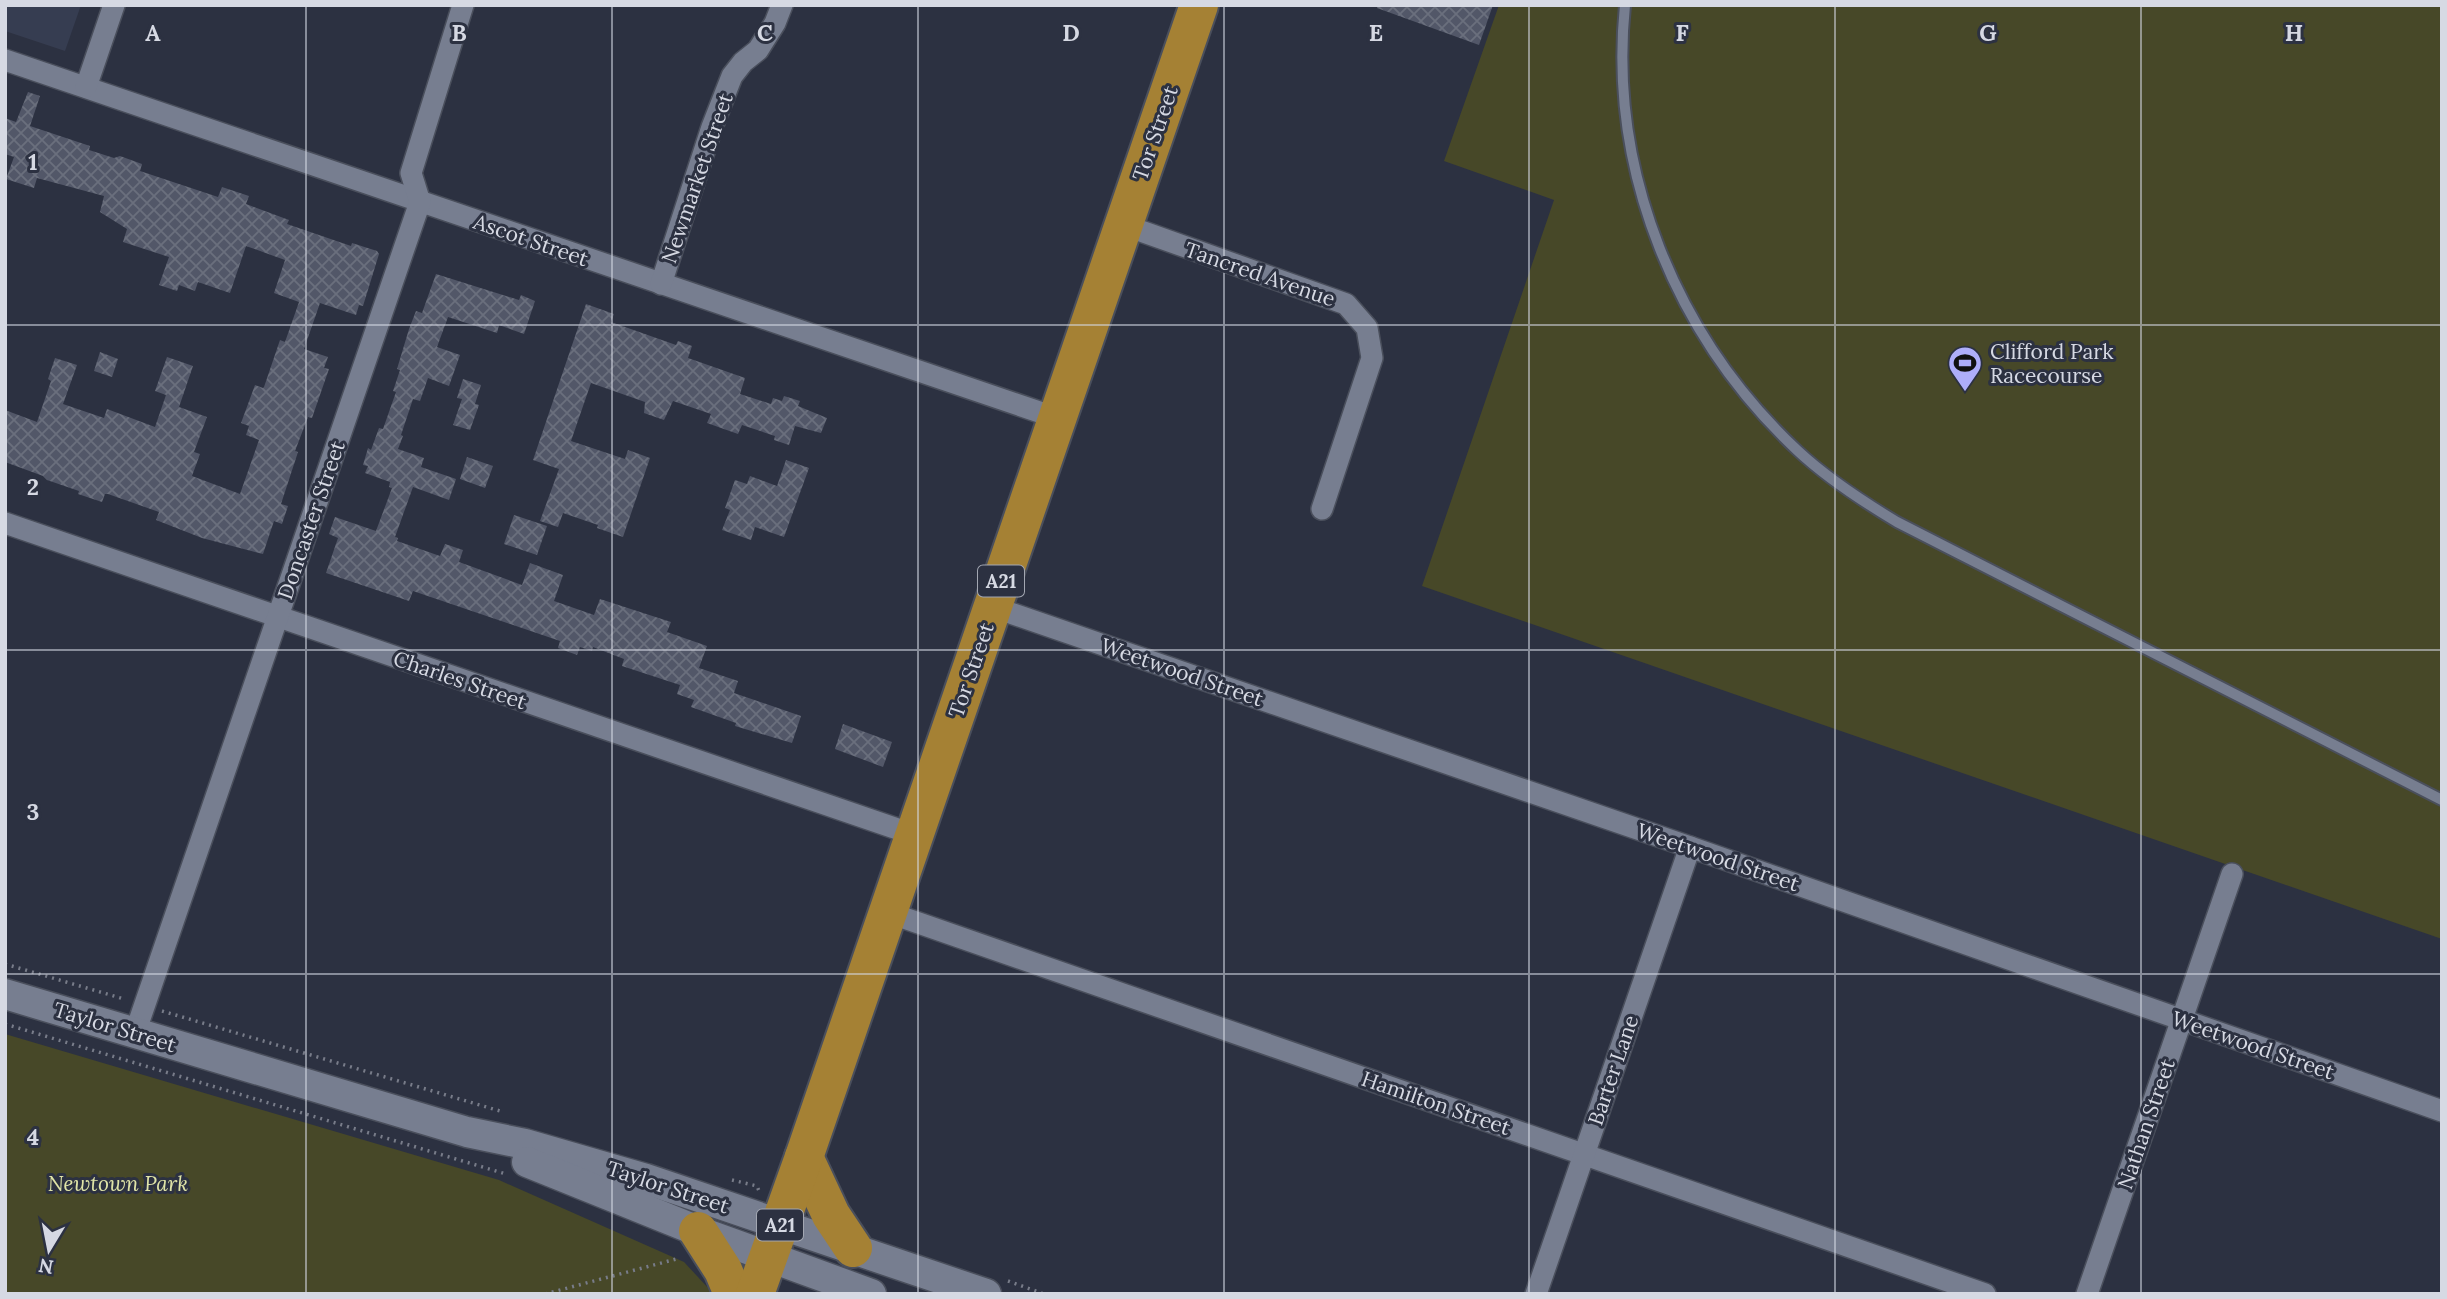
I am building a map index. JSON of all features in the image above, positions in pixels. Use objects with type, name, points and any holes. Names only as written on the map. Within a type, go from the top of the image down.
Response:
[{"type":"highway","name":"Tor Street","points":[[755,1294],[770,1224],[804,1157],[1199,5]]},
{"type":"highway","points":[[804,1157],[831,1215],[853,1248]]},
{"type":"highway","points":[[686,1241],[723,1270],[733,1294]]},
{"type":"street","points":[[86,87],[114,5]]},
{"type":"street","points":[[420,202],[411,173],[463,5]]},
{"type":"street","name":"Newmarket Street","points":[[661,284],[712,127],[732,76],[743,62],[758,50],[775,23],[782,5]]},
{"type":"street","name":"Ascot Street","points":[[5,60],[1057,418]]},
{"type":"street","name":"Doncaster Street","points":[[140,1019],[420,202]]},
{"type":"street","name":"Tancred Avenue","points":[[1124,225],[1346,304],[1367,328],[1372,358],[1322,509]]},
{"type":"street","name":"Charles Street","points":[[5,523],[915,835]]},
{"type":"street","name":"Weetwood Street","points":[[993,607],[1690,847],[2442,1111]]},
{"type":"street","name":"Barter Lane","points":[[1536,1294],[1690,847]]},
{"type":"street","name":"Nathan Street","points":[[2087,1294],[2232,874]]},
{"type":"street","name":"Hamilton Street","points":[[887,912],[1986,1294]]},
{"type":"street","name":"Taylor Street","points":[[5,994],[140,1019],[467,1132],[539,1148],[646,1179],[770,1224],[853,1248],[986,1294]]},
{"type":"street","name":"Taylor Street","points":[[467,1132],[686,1241],[770,1224],[872,1294]]},
{"type":"lane","points":[[1625,5],[1622,43],[1623,106],[1637,182],[1653,234],[1670,274],[1709,345],[1748,398],[1798,452],[1830,478],[1897,522],[2442,800]]},
{"type":"path","points":[[5,964],[140,1019],[510,1115]]},
{"type":"path","points":[[5,1024],[510,1175]]},
{"type":"path","points":[[730,1179],[757,1186],[770,1224]]},
{"type":"path","points":[[545,1294],[685,1256],[686,1241]]},
{"type":"shaded area","points":[[5,5],[81,5],[65,51],[5,31]]},
{"type":"green space","name":"Clifford Park Racecourse","points":[[1499,5],[2442,5],[2442,939],[1422,586],[1554,200],[1444,161]]},
{"type":"green space","name":"Newtown Park","points":[[5,1034],[499,1180],[684,1262],[710,1290],[710,1294],[5,1294]]},
{"type":"building","points":[[1378,5],[1493,5],[1479,45],[1377,8]]},
{"type":"building","points":[[28,92],[40,96],[30,126],[90,146],[89,150],[114,158],[120,156],[142,164],[140,171],[218,197],[222,187],[249,196],[246,204],[289,220],[287,224],[351,246],[352,243],[377,251],[379,254],[363,306],[359,305],[356,315],[320,303],[304,349],[328,357],[324,368],[329,369],[312,418],[308,417],[295,451],[298,452],[281,504],[288,506],[282,524],[274,521],[263,554],[202,538],[156,520],[159,512],[108,494],[105,494],[102,502],[78,494],[79,491],[5,462],[5,410],[37,422],[51,381],[48,379],[55,358],[77,365],[63,404],[104,418],[107,409],[155,427],[166,395],[155,391],[167,357],[193,366],[179,407],[207,417],[194,452],[200,454],[192,476],[240,494],[259,440],[246,435],[249,426],[241,423],[255,385],[264,387],[280,340],[285,342],[299,302],[274,293],[285,260],[246,246],[230,293],[198,282],[195,291],[179,285],[177,291],[159,285],[169,257],[123,242],[127,229],[100,212],[104,196],[37,178],[34,188],[6,179],[14,157],[5,154],[5,118],[16,122]]},
{"type":"building","points":[[436,274],[519,300],[521,295],[535,301],[524,334],[499,325],[497,333],[448,317],[437,347],[460,355],[449,386],[428,378],[420,401],[413,399],[398,449],[424,458],[421,467],[456,479],[449,500],[413,487],[395,537],[398,538],[397,541],[440,556],[445,544],[463,550],[459,562],[522,585],[530,563],[563,575],[554,601],[594,615],[600,599],[671,622],[667,632],[707,646],[699,668],[738,681],[734,693],[801,716],[792,743],[735,726],[736,723],[691,707],[694,700],[677,694],[680,685],[622,666],[624,659],[593,647],[592,651],[580,647],[577,655],[558,648],[560,641],[413,591],[409,601],[326,573],[338,538],[329,534],[335,517],[376,531],[392,488],[389,487],[390,482],[365,473],[368,466],[363,465],[368,448],[371,450],[379,428],[383,429],[396,392],[393,391],[400,370],[397,369],[409,329],[416,311],[422,313]]},
{"type":"building","points":[[586,304],[614,314],[611,322],[676,345],[678,341],[692,346],[688,358],[745,378],[740,394],[771,404],[773,398],[782,401],[784,396],[800,401],[798,406],[827,418],[821,433],[795,426],[789,445],[774,440],[775,436],[742,425],[738,434],[707,423],[711,414],[673,401],[664,420],[644,413],[645,402],[591,383],[571,441],[625,459],[628,450],[650,458],[623,537],[563,513],[558,527],[540,521],[559,469],[533,460]]},
{"type":"building","points":[[100,352],[118,359],[112,377],[94,371]]},
{"type":"building","points":[[463,379],[481,385],[475,404],[479,405],[470,430],[453,425],[462,399],[457,398]]},
{"type":"building","points":[[467,457],[493,466],[485,488],[460,479]]},
{"type":"building","points":[[786,460],[809,468],[784,537],[755,527],[751,540],[722,530],[730,510],[725,508],[735,480],[747,484],[750,476],[777,486]]},
{"type":"building","points":[[514,515],[547,526],[537,555],[504,544]]},
{"type":"building","points":[[843,724],[892,742],[883,767],[835,749]]},
{"type":"place","name":"Clifford Park Racecourse","points":[[1965,393]]}]
